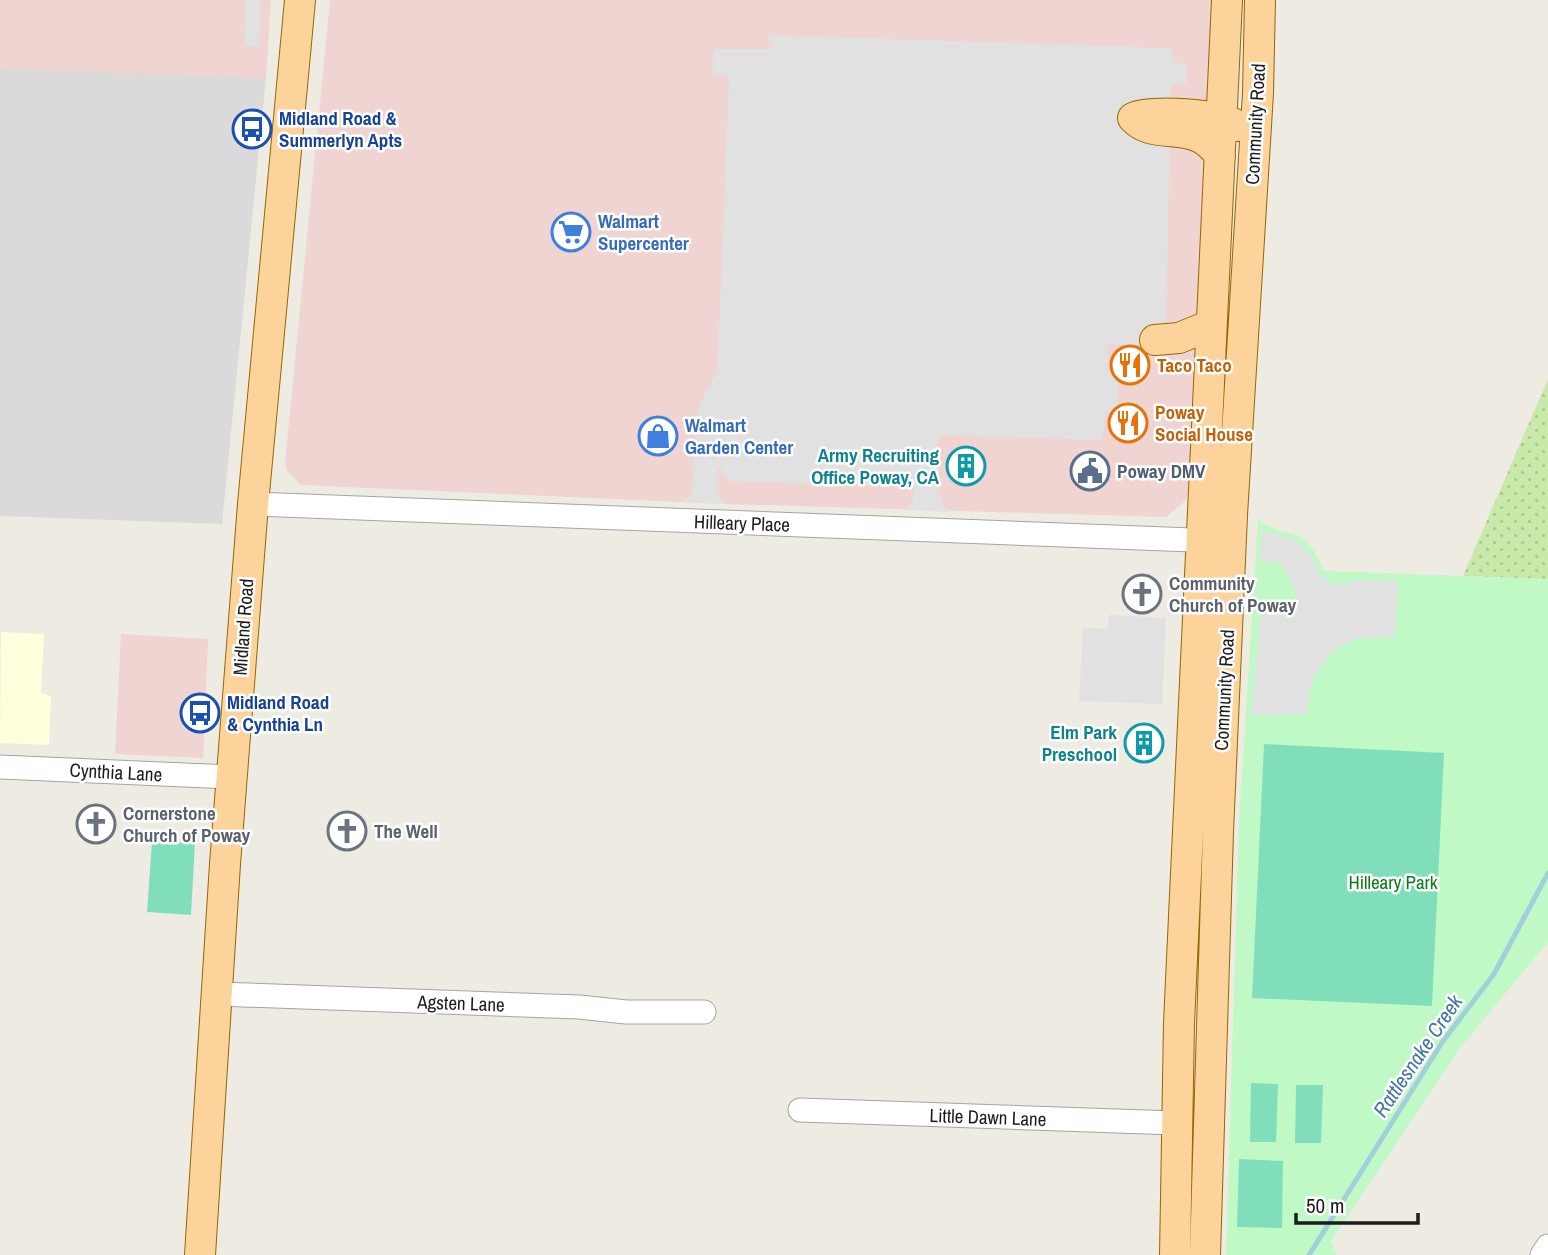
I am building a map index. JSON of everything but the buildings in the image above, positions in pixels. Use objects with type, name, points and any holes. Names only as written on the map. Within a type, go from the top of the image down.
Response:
[{"type":"main road","name":"Midland Road","points":[[200,1255],[253,503],[300,0]]},
{"type":"main road","name":"Community Road","points":[[1175,1255],[1175,1124],[1179,1023],[1227,0]]},
{"type":"main road","points":[[1240,0],[1240,58],[1247,67],[1259,67]]},
{"type":"main road","name":"Community Road","points":[[1205,1252],[1231,542],[1259,67],[1260,0]]},
{"type":"main road","points":[[1220,156],[1213,145],[1201,137],[1182,131],[1152,129],[1133,118],[1146,114],[1221,118],[1233,121],[1239,130],[1234,255],[1243,328]]},
{"type":"main road","points":[[1155,340],[1179,338],[1211,325]]},
{"type":"main road","points":[[1179,1023],[1190,1023],[1197,1027],[1196,1095],[1208,1122]]},
{"type":"main road","points":[[1175,1124],[1188,1125],[1192,1129],[1192,1211],[1205,1252]]},
{"type":"street","name":"Hilleary Place","points":[[253,503],[1231,542]]},
{"type":"street","name":"Cynthia Lane","points":[[0,767],[232,777]]},
{"type":"street","name":"Agsten Lane","points":[[218,995],[579,1007],[626,1012],[704,1012]]},
{"type":"street","name":"Little Dawn Lane","points":[[800,1110],[1175,1124]]},
{"type":"street","points":[[1542,1255],[1548,1246]]},
{"type":"shaded area","points":[[0,0],[271,0],[266,78],[0,69]]},
{"type":"shaded area","points":[[246,0],[261,0],[260,47],[244,46]]},
{"type":"shaded area","points":[[330,0],[1213,0],[1188,495],[1185,501],[1166,517],[725,504],[301,485],[288,472],[285,463]]},
{"type":"shaded area","points":[[767,35],[1172,48],[1172,63],[1187,63],[1186,84],[1171,84],[1166,344],[1108,344],[1107,369],[1119,370],[1118,412],[1106,412],[1102,439],[943,435],[938,440],[939,494],[943,505],[950,512],[905,510],[913,502],[914,487],[730,481],[720,468],[717,471],[717,492],[725,504],[682,502],[691,496],[697,413],[717,372],[729,78],[726,75],[713,75],[713,49],[773,49]]},
{"type":"shaded area","points":[[0,68],[266,78],[222,524],[0,516]]},
{"type":"shaded area","points":[[1262,531],[1289,537],[1303,546],[1314,560],[1320,575],[1333,584],[1346,584],[1356,580],[1398,581],[1395,637],[1356,638],[1332,652],[1315,674],[1309,693],[1307,714],[1251,715],[1261,610],[1287,617],[1293,615],[1297,607],[1294,588],[1283,566],[1275,562],[1260,561]]},
{"type":"shaded area","points":[[1109,615],[1166,618],[1162,704],[1079,701],[1083,628],[1108,629]]},
{"type":"shaded area","points":[[1,632],[44,634],[41,693],[51,696],[49,745],[0,743]]},
{"type":"shaded area","points":[[121,634],[208,639],[203,758],[115,754]]},
{"type":"green space","points":[[1548,379],[1548,579],[1463,576]]},
{"type":"green space","name":"Hilleary Park","points":[[1258,519],[1304,539],[1317,555],[1324,571],[1548,579],[1548,942],[1460,1048],[1331,1241],[1337,1255],[1226,1255],[1239,822]]},
{"type":"green space","points":[[1264,744],[1444,753],[1432,1006],[1252,998]]},
{"type":"green space","points":[[152,841],[195,843],[191,915],[147,912]]},
{"type":"green space","points":[[1251,1083],[1278,1084],[1276,1142],[1250,1142]]},
{"type":"green space","points":[[1296,1085],[1323,1085],[1321,1143],[1295,1143]]},
{"type":"green space","points":[[1239,1159],[1283,1161],[1282,1228],[1237,1227]]},
{"type":"waterway","name":"Rattlesnake Creek","points":[[1309,1255],[1443,1041],[1494,974],[1548,873]]},
{"type":"place","name":"Midland Road & Summerlyn Apts","points":[[252,129]]},
{"type":"place","name":"Walmart Supercenter","points":[[571,232]]},
{"type":"place","name":"Taco Taco","points":[[1130,365]]},
{"type":"place","name":"Poway Social House","points":[[1128,423]]},
{"type":"place","name":"Walmart Garden Center","points":[[658,436]]},
{"type":"place","name":"Army Recruiting Office Poway, CA","points":[[966,466]]},
{"type":"place","name":"Poway DMV","points":[[1090,471]]},
{"type":"place","name":"Community Church of Poway","points":[[1142,594]]},
{"type":"place","name":"Midland Road & Cynthia Ln","points":[[200,713]]},
{"type":"place","name":"Elm Park Preschool","points":[[1144,743]]},
{"type":"place","name":"Cornerstone Church of Poway","points":[[96,824]]},
{"type":"place","name":"The Well","points":[[347,831]]}]
